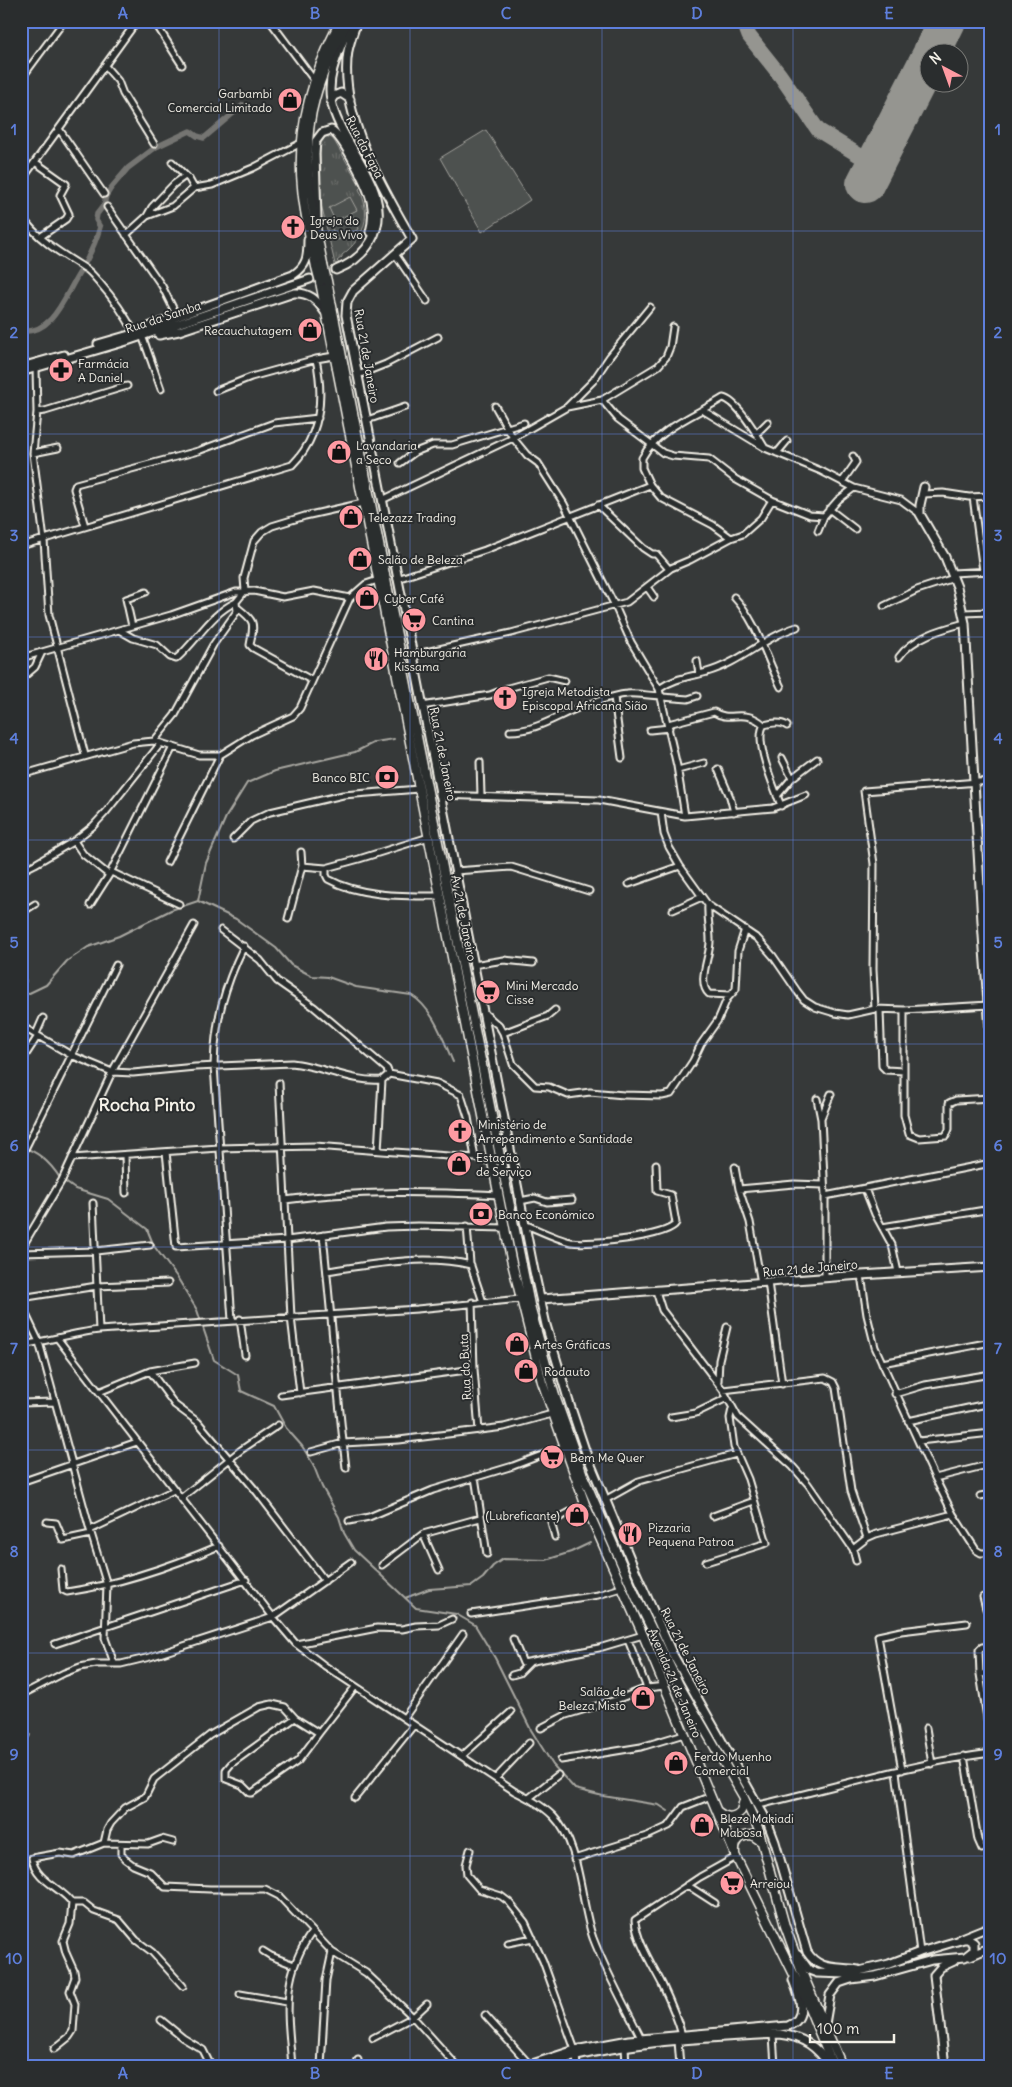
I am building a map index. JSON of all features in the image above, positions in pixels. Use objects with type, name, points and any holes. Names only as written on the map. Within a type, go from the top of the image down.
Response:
[{"type":"main road","points":[[320,266],[308,225],[302,188],[301,143],[304,121],[314,80],[340,21]]},
{"type":"main road","name":"Rua 21 de Janeiro","points":[[349,21],[321,79],[310,123],[308,172],[323,282],[418,739]]},
{"type":"main road","name":"Rua 21 de Janeiro","points":[[323,282],[334,356],[521,1299]]},
{"type":"main road","name":"Av 21 de Janeiro","points":[[418,739],[531,1310]]},
{"type":"main road","name":"Avenida 21 de Janeiro","points":[[521,1299],[552,1414],[585,1504],[643,1635],[736,1855],[803,1993],[831,2066]]},
{"type":"main road","name":"Avenida 21 de Janeiro","points":[[531,1310],[555,1396],[584,1478],[658,1645],[744,1798],[762,1844],[789,1938],[842,2066]]},
{"type":"main road","points":[[717,1812],[730,1818],[738,1815],[744,1807],[744,1798]]},
{"type":"main road","points":[[736,1855],[736,1844],[742,1837],[752,1835],[757,1837],[762,1844]]},
{"type":"street","points":[[21,80],[64,21]]},
{"type":"street","points":[[21,181],[137,21]]},
{"type":"street","points":[[154,21],[182,65]]},
{"type":"street","points":[[270,21],[314,80]]},
{"type":"street","name":"Rua da Fapa","points":[[317,234],[315,147],[316,141],[322,132],[331,130],[337,134],[356,166],[369,194],[372,209],[372,224],[366,243],[354,256],[336,268],[353,261],[366,248],[376,230],[378,212],[371,183],[338,120],[331,101],[330,78],[349,21]]},
{"type":"street","points":[[350,100],[348,58],[356,21]]},
{"type":"street","points":[[21,62],[30,68]]},
{"type":"street","points":[[105,66],[118,81],[123,94],[154,144]]},
{"type":"street","points":[[331,101],[334,96],[342,93],[350,100]]},
{"type":"street","name":"Rua 21 de Janeiro","points":[[350,100],[371,161],[412,239],[360,283],[347,302],[348,325],[454,871],[524,1224],[541,1299],[569,1402],[605,1500],[672,1653],[704,1712],[759,1805],[775,1842],[807,1952],[815,1962],[827,1968],[846,1967],[858,1970]]},
{"type":"street","points":[[59,129],[104,194]]},
{"type":"street","points":[[147,216],[173,206],[194,188],[208,186],[253,168],[301,143]]},
{"type":"street","points":[[35,162],[66,184],[60,195],[70,214],[66,219],[40,237]]},
{"type":"street","points":[[172,162],[189,179],[194,188]]},
{"type":"street","points":[[126,235],[147,216],[159,198],[185,176]]},
{"type":"street","points":[[107,207],[162,286],[177,316]]},
{"type":"street","points":[[21,215],[40,237],[70,260],[87,269],[119,305],[134,332]]},
{"type":"street","points":[[125,339],[134,332],[287,278],[303,268],[308,257],[308,225]]},
{"type":"street","points":[[395,254],[427,301]]},
{"type":"street","name":"Rua da Samba","points":[[21,372],[310,278]]},
{"type":"street","points":[[125,339],[143,338],[179,331],[294,293],[311,296],[326,312]]},
{"type":"street","points":[[382,500],[513,438],[567,407],[593,381],[610,356],[650,307]]},
{"type":"street","points":[[567,407],[602,400],[658,366],[666,357],[670,347],[673,327]]},
{"type":"street","points":[[358,374],[386,364],[438,337]]},
{"type":"street","points":[[143,338],[161,389]]},
{"type":"street","name":"Rua da Samba","points":[[21,368],[125,339]]},
{"type":"street","points":[[216,391],[269,371],[334,356]]},
{"type":"street","points":[[21,546],[286,468],[296,461],[309,440],[318,418],[321,398],[316,359]]},
{"type":"street","points":[[36,368],[37,412],[33,453],[44,540],[48,608],[84,756]]},
{"type":"street","points":[[37,412],[46,411],[127,386]]},
{"type":"street","points":[[731,538],[713,525],[661,498],[650,485],[641,463],[644,454],[652,444],[679,423],[704,411],[723,398],[728,399],[765,448]]},
{"type":"street","points":[[602,400],[613,414],[668,455],[709,458],[735,479],[772,500],[810,515],[824,516]]},
{"type":"street","points":[[494,406],[513,438],[527,455],[538,463],[570,515],[640,661],[660,689],[678,770],[685,816]]},
{"type":"street","points":[[366,420],[405,407]]},
{"type":"street","points":[[704,411],[765,448],[821,471],[854,488],[901,500],[920,514],[939,545],[953,575],[965,623],[991,1044]]},
{"type":"street","points":[[85,526],[74,489],[76,484],[198,451],[274,424],[318,418]]},
{"type":"street","points":[[756,434],[768,422]]},
{"type":"street","points":[[400,463],[415,452],[433,445],[452,445],[524,423]]},
{"type":"street","points":[[778,453],[788,441]]},
{"type":"street","points":[[33,453],[58,448]]},
{"type":"street","points":[[842,482],[856,462],[853,456]]},
{"type":"street","points":[[397,579],[485,550],[650,485]]},
{"type":"street","points":[[818,531],[829,509],[854,488]]},
{"type":"street","points":[[920,514],[924,490],[964,497],[991,496]]},
{"type":"street","points":[[973,497],[982,571]]},
{"type":"street","points":[[412,655],[511,633],[615,606],[634,598],[669,569],[731,538],[743,534],[756,524],[772,500]]},
{"type":"street","points":[[119,630],[133,638],[157,645],[170,657],[176,659],[219,613],[236,602],[244,591],[244,578],[254,540],[262,532],[272,526],[305,516],[363,503]]},
{"type":"street","points":[[598,505],[643,548],[652,554],[656,554],[669,569]]},
{"type":"street","points":[[829,509],[855,529]]},
{"type":"street","points":[[884,606],[953,575],[991,571]]},
{"type":"street","points":[[21,775],[133,743],[154,741],[199,755],[220,755],[252,736],[294,716],[300,708],[311,680],[350,598],[366,584],[378,580]]},
{"type":"street","points":[[647,587],[654,596]]},
{"type":"street","points":[[21,658],[244,591],[283,596],[314,591],[350,598]]},
{"type":"street","points":[[132,626],[126,599],[146,592]]},
{"type":"street","points":[[734,597],[755,624],[781,687]]},
{"type":"street","points":[[236,602],[238,608],[252,620],[254,625],[250,644],[311,680]]},
{"type":"street","points":[[154,741],[175,715],[213,645],[238,608]]},
{"type":"street","points":[[963,613],[991,612]]},
{"type":"street","points":[[899,657],[917,641],[933,633],[965,623]]},
{"type":"street","points":[[660,689],[680,678],[725,665],[781,633],[797,627]]},
{"type":"street","points":[[21,679],[38,664],[42,652]]},
{"type":"street","points":[[697,661],[699,674]]},
{"type":"street","points":[[422,706],[490,695],[548,677],[565,681]]},
{"type":"street","points":[[510,731],[536,728],[578,708],[614,696],[628,694],[688,699],[697,696]]},
{"type":"street","points":[[614,696],[622,758]]},
{"type":"street","points":[[650,730],[714,712],[720,715],[751,716],[764,725],[780,723],[787,726]]},
{"type":"street","points":[[764,725],[760,732],[762,746],[781,806]]},
{"type":"street","points":[[21,871],[74,841],[106,812],[162,743]]},
{"type":"street","points":[[90,904],[110,874],[173,746]]},
{"type":"street","points":[[167,862],[220,755]]},
{"type":"street","points":[[782,758],[792,778]]},
{"type":"street","points":[[777,796],[792,778],[817,759]]},
{"type":"street","points":[[480,762],[480,796]]},
{"type":"street","points":[[678,770],[704,763]]},
{"type":"street","points":[[718,768],[734,812]]},
{"type":"street","points":[[904,1071],[886,1070],[882,1066],[873,961],[874,864],[864,791],[991,780]]},
{"type":"street","points":[[233,839],[251,821],[278,810],[343,795],[419,789]]},
{"type":"street","points":[[439,794],[599,800],[685,816],[773,808],[806,795]]},
{"type":"street","points":[[661,812],[664,834],[680,866],[708,905],[745,929],[758,940],[773,956],[804,1000],[815,1007],[848,1015],[877,1009],[904,1010],[989,1005]]},
{"type":"street","points":[[302,866],[326,868],[359,860],[429,837]]},
{"type":"street","points":[[74,841],[83,854],[110,874],[179,904]]},
{"type":"street","points":[[288,919],[302,866],[302,852]]},
{"type":"street","points":[[629,884],[680,866]]},
{"type":"street","points":[[454,871],[511,867],[589,892]]},
{"type":"street","points":[[326,868],[328,879],[353,889],[415,896],[440,896]]},
{"type":"street","points":[[673,910],[702,897]]},
{"type":"street","points":[[21,913],[35,904]]},
{"type":"street","points":[[708,905],[710,943],[705,964],[705,986],[709,994],[730,995]]},
{"type":"street","points":[[21,1249],[62,1180],[112,1072],[194,925]]},
{"type":"street","points":[[483,1012],[496,1023],[503,1033],[513,1064],[535,1086],[549,1087],[568,1095],[590,1092],[624,1095],[667,1095],[674,1091],[701,1044],[718,1020],[730,995],[736,988],[738,951],[745,929]]},
{"type":"street","points":[[221,930],[244,946],[264,964],[276,981],[314,1007],[387,1069],[389,1074]]},
{"type":"street","points":[[232,1320],[219,1148],[214,1041],[221,1002],[244,946]]},
{"type":"street","points":[[473,965],[504,960],[533,962]]},
{"type":"street","points":[[21,1157],[116,965]]},
{"type":"street","points":[[503,1033],[548,1016],[555,1010]]},
{"type":"street","points":[[904,1010],[905,1125],[909,1134],[919,1138],[946,1136],[950,1129],[948,1106],[952,1101],[991,1098]]},
{"type":"street","points":[[21,1062],[37,1035],[43,1018]]},
{"type":"street","points":[[21,1026],[71,1055],[112,1072],[133,1073],[214,1066],[292,1063],[367,1080],[382,1080],[389,1074]]},
{"type":"street","points":[[389,1074],[437,1083],[460,1093],[468,1117],[475,1158]]},
{"type":"street","points":[[378,1151],[382,1080]]},
{"type":"street","points":[[279,1083],[291,1317],[300,1393]]},
{"type":"street","points":[[821,1119],[831,1094]]},
{"type":"street","points":[[817,1099],[821,1119],[825,1196],[825,1278]]},
{"type":"street","points":[[72,1158],[219,1148],[315,1146],[475,1158],[493,1162]]},
{"type":"street","points":[[166,1152],[175,1245],[178,1247],[287,1240],[386,1227],[467,1226],[506,1228]]},
{"type":"street","points":[[125,1155],[126,1193]]},
{"type":"street","points":[[825,1196],[991,1163]]},
{"type":"street","points":[[524,1224],[565,1240],[589,1244],[644,1236],[672,1228],[676,1223],[672,1195],[657,1190],[656,1164]]},
{"type":"street","points":[[735,1167],[739,1189],[750,1222],[764,1282],[782,1384]]},
{"type":"street","points":[[739,1189],[794,1184],[823,1185]]},
{"type":"street","points":[[865,1188],[892,1245],[898,1272]]},
{"type":"street","points":[[285,1200],[318,1195],[387,1192],[499,1195]]},
{"type":"street","points":[[520,1201],[535,1198],[547,1202],[572,1200]]},
{"type":"street","points":[[93,1203],[99,1330]]},
{"type":"street","points":[[882,1227],[991,1209]]},
{"type":"street","points":[[467,1226],[471,1266],[483,1302]]},
{"type":"street","points":[[323,1235],[332,1313],[336,1389],[346,1468]]},
{"type":"street","points":[[21,1253],[96,1251],[150,1245]]},
{"type":"street","points":[[327,1271],[414,1261],[448,1262],[471,1266]]},
{"type":"street","name":"Rua 21 de Janeiro","points":[[541,1299],[861,1274],[991,1267]]},
{"type":"street","points":[[861,1274],[873,1342],[908,1422],[919,1441],[953,1514],[976,1550],[981,1553],[991,1553]]},
{"type":"street","points":[[21,1298],[97,1286],[168,1283]]},
{"type":"street","points":[[656,1291],[662,1310],[724,1390],[732,1408],[741,1420],[793,1467],[808,1484],[853,1549],[856,1561]]},
{"type":"street","points":[[21,1345],[79,1332],[99,1330],[240,1319],[418,1309],[472,1302],[521,1299]]},
{"type":"street","name":"Rua do Buta","points":[[472,1302],[474,1369],[480,1431]]},
{"type":"street","points":[[21,1304],[39,1342],[90,1532],[107,1585],[106,1643],[114,1663]]},
{"type":"street","points":[[240,1319],[245,1355]]},
{"type":"street","points":[[718,1382],[719,1360],[727,1326]]},
{"type":"street","points":[[58,1338],[174,1490],[296,1644],[355,1686],[529,1798],[554,1817],[565,1832],[574,1859],[593,1937],[642,2038]]},
{"type":"street","points":[[882,1363],[991,1342]]},
{"type":"street","points":[[99,1392],[150,1371],[195,1364]]},
{"type":"street","points":[[281,1395],[474,1369]]},
{"type":"street","points":[[150,1371],[175,1405],[198,1422],[264,1500],[325,1581]]},
{"type":"street","points":[[895,1394],[925,1385],[991,1374]]},
{"type":"street","points":[[724,1390],[824,1378],[831,1380],[835,1385],[851,1492],[867,1538]]},
{"type":"street","points":[[671,1417],[696,1413],[727,1398]]},
{"type":"street","points":[[21,1403],[54,1402]]},
{"type":"street","points":[[908,1422],[991,1403]]},
{"type":"street","points":[[706,1562],[767,1543],[745,1471],[736,1454],[730,1418],[732,1408]]},
{"type":"street","points":[[312,1452],[343,1442],[399,1440],[480,1431],[504,1427],[552,1414]]},
{"type":"street","points":[[181,1498],[278,1425]]},
{"type":"street","points":[[919,1441],[991,1433]]},
{"type":"street","points":[[21,1482],[137,1442]]},
{"type":"street","points":[[349,1521],[368,1517],[433,1490],[513,1466],[563,1447]]},
{"type":"street","points":[[605,1500],[639,1481],[736,1454]]},
{"type":"street","points":[[935,1478],[991,1464]]},
{"type":"street","points":[[475,1477],[487,1554]]},
{"type":"street","points":[[47,1522],[56,1523],[63,1540],[90,1532],[174,1490]]},
{"type":"street","points":[[980,1496],[991,1494]]},
{"type":"street","points":[[714,1516],[754,1501]]},
{"type":"street","points":[[556,1537],[551,1522],[585,1504]]},
{"type":"street","points":[[853,1549],[867,1538],[882,1532],[953,1514]]},
{"type":"street","points":[[382,1566],[422,1534],[480,1518]]},
{"type":"street","points":[[422,1534],[439,1570]]},
{"type":"street","points":[[60,1569],[65,1592],[107,1585],[179,1563],[218,1546]]},
{"type":"street","points":[[21,1695],[64,1673],[80,1668],[96,1664],[121,1664],[150,1657],[273,1617],[351,1562]]},
{"type":"street","points":[[55,1644],[246,1580]]},
{"type":"street","points":[[471,1614],[598,1594],[621,1588]]},
{"type":"street","points":[[984,1598],[986,1609],[991,1611]]},
{"type":"street","points":[[296,1644],[377,1628],[402,1629],[439,1625],[452,1619]]},
{"type":"street","points":[[902,1770],[878,1636],[901,1631],[967,1623]]},
{"type":"street","points":[[404,1718],[462,1634]]},
{"type":"street","points":[[513,1639],[523,1663],[643,1635]]},
{"type":"street","points":[[628,1640],[647,1688]]},
{"type":"street","points":[[991,1646],[980,1648],[980,1674],[991,1743]]},
{"type":"street","points":[[512,1676],[519,1673],[530,1662]]},
{"type":"street","points":[[980,1674],[991,1673]]},
{"type":"street","points":[[295,1718],[231,1764],[226,1770],[226,1780],[242,1785],[252,1793],[298,1761],[355,1686]]},
{"type":"street","points":[[541,1728],[566,1714],[616,1700],[647,1688],[664,1686]]},
{"type":"street","points":[[104,1843],[107,1830],[112,1823],[129,1805],[145,1796],[154,1780],[225,1724],[260,1707],[272,1704],[285,1708],[295,1718],[320,1733]]},
{"type":"street","points":[[462,1756],[511,1712]]},
{"type":"street","points":[[355,1798],[414,1724]]},
{"type":"street","points":[[926,1728],[932,1764]]},
{"type":"street","points":[[562,1760],[641,1747],[684,1734]]},
{"type":"street","points":[[21,1742],[26,1735]]},
{"type":"street","points":[[496,1778],[530,1743]]},
{"type":"street","points":[[759,1805],[964,1756],[991,1753]]},
{"type":"street","points":[[964,1756],[978,1840],[982,1849]]},
{"type":"street","points":[[896,1772],[920,1952]]},
{"type":"street","points":[[529,1798],[558,1775]]},
{"type":"street","points":[[574,1859],[647,1836],[669,1826],[683,1807],[711,1796]]},
{"type":"street","points":[[54,2050],[73,2031],[75,2004],[70,1991],[75,1977],[63,1942],[63,1937],[70,1924],[72,1903],[46,1881],[33,1863],[32,1858],[60,1853],[74,1855],[104,1843],[148,1844],[162,1839],[174,1842]]},
{"type":"street","points":[[121,1844],[121,1854],[125,1859],[133,1865],[150,1872],[164,1886],[210,1889],[265,1889],[285,1901],[332,1952],[366,1973],[413,2017],[458,2066]]},
{"type":"street","points":[[470,1850],[466,1865],[467,1875],[479,1888],[501,1896],[509,1902],[519,1912],[533,1938],[576,2053],[577,2066]]},
{"type":"street","points":[[680,2066],[680,2038],[676,2016],[647,1954],[635,1922],[636,1918],[736,1855]]},
{"type":"street","points":[[687,1885],[716,1902]]},
{"type":"street","points":[[72,1903],[84,1903],[94,1910],[119,1920],[136,1940],[152,1952],[182,1986]]},
{"type":"street","points":[[950,1943],[991,1926]]},
{"type":"street","points":[[292,2066],[287,2002],[294,1965],[300,1949],[312,1932]]},
{"type":"street","points":[[508,1943],[533,1938]]},
{"type":"street","points":[[789,1938],[803,1964],[809,1970],[826,1974],[846,1974],[889,1964],[920,1952],[964,1939],[972,1940],[974,1943],[974,1950],[965,1957],[921,1962],[875,1976],[839,1983],[830,1995],[825,2024]]},
{"type":"street","points":[[945,2066],[934,1975],[946,1963],[991,1947]]},
{"type":"street","points":[[264,1951],[271,1956],[294,1965]]},
{"type":"street","points":[[321,2066],[326,1980],[332,1952]]},
{"type":"street","points":[[542,2066],[576,2053],[680,2038],[780,2028],[793,2024],[799,2018],[801,2006],[787,1963]]},
{"type":"street","points":[[240,1994],[287,2002]]},
{"type":"street","points":[[373,2038],[413,2017],[427,2004]]},
{"type":"street","points":[[485,2015],[528,2065],[642,2038],[773,2035],[793,2036],[807,2042],[818,2050],[831,2066]]},
{"type":"street","points":[[161,2020],[182,2038],[203,2050],[211,2066]]},
{"type":"street","points":[[773,2035],[775,2066]]},
{"type":"street","points":[[624,2046],[626,2066]]},
{"type":"green space","points":[[486,130],[530,200],[482,232],[440,158]]},
{"type":"green space","points":[[325,136],[332,138],[335,142],[361,187],[359,189],[365,207],[364,225],[361,233],[337,261],[339,263],[335,264],[320,200],[320,145],[321,139]]},
{"type":"green space","points":[[350,197],[357,210],[335,221],[329,208]]},
{"type":"green space","points":[[353,216],[359,229],[338,240],[331,227]]},
{"type":"waterway","points":[[83,267],[93,248],[100,227],[96,220],[97,214],[104,205],[106,196],[111,188],[128,168],[156,147],[190,131],[204,138],[243,105]]},
{"type":"waterway","points":[[21,331],[33,330],[43,326],[51,319],[82,269]]},
{"type":"waterway","points":[[198,901],[206,863],[226,817],[247,783],[275,771],[355,752],[375,742],[394,739]]},
{"type":"waterway","points":[[21,997],[46,985],[67,961],[88,947],[119,936],[171,910],[198,901],[236,919],[276,948],[291,965],[312,976],[328,977],[356,987],[411,995],[419,1001],[431,1016],[453,1062]]},
{"type":"waterway","points":[[21,1147],[44,1159],[60,1178]]},
{"type":"waterway","points":[[64,1181],[75,1189],[108,1199],[147,1229],[154,1246],[177,1277],[197,1310],[214,1360],[238,1375],[241,1391],[274,1406],[286,1428],[302,1446],[313,1464],[322,1487],[339,1517],[344,1533],[354,1550],[416,1608],[456,1614],[475,1625],[495,1658],[531,1730],[553,1765],[575,1789],[603,1796],[659,1805],[668,1811]]},
{"type":"waterway","points":[[405,1598],[429,1589],[472,1586],[503,1559],[546,1560],[571,1552],[590,1543]]},
{"type":"taxiway","points":[[749,21],[746,28],[749,36],[780,75],[818,130],[875,165]]},
{"type":"runway","points":[[937,42],[947,21]]},
{"type":"runway","points":[[865,184],[920,77]]},
{"type":"tunnel","points":[[310,279],[336,270]]},
{"type":"place","name":"Garbambi Comercial Limitado","points":[[290,100]]},
{"type":"place","name":"Igreja do Deus Vivo","points":[[293,227]]},
{"type":"place","name":"Recauchutagem","points":[[310,330]]},
{"type":"place","name":"Farmácia A Daniel","points":[[61,370]]},
{"type":"place","name":"Lavandaria a Seco","points":[[339,452]]},
{"type":"place","name":"Telezazz Trading","points":[[351,517]]},
{"type":"place","name":"Salão de Beleza","points":[[360,559]]},
{"type":"place","name":"Cyber Café","points":[[367,598]]},
{"type":"place","name":"Cantina","points":[[414,620]]},
{"type":"place","name":"Hamburgaria Kissama","points":[[376,659]]},
{"type":"place","name":"Igreja Metodista Episcopal Africana Sião","points":[[505,698]]},
{"type":"place","name":"Banco BIC","points":[[387,777]]},
{"type":"place","name":"Mini Mercado Cisse","points":[[488,992]]},
{"type":"place","name":"Ministério de Arrependimento e Santidade","points":[[460,1131]]},
{"type":"place","name":"Estação de Serviço","points":[[459,1164]]},
{"type":"place","name":"Banco Económico","points":[[481,1214]]},
{"type":"place","name":"Artes Gráficas","points":[[517,1344]]},
{"type":"place","name":"Rodauto","points":[[526,1371]]},
{"type":"place","name":"Bem Me Quer","points":[[552,1457]]},
{"type":"place","name":"(Lubreficante)","points":[[577,1515]]},
{"type":"place","name":"Pizzaria Pequena Patroa","points":[[630,1534]]},
{"type":"place","name":"Salão de Beleza Misto","points":[[643,1698]]},
{"type":"place","name":"Ferdo Muenho Comercial","points":[[676,1763]]},
{"type":"place","name":"Bleze Makiadi Mabosa","points":[[702,1825]]},
{"type":"place","name":"Arreiou","points":[[732,1883]]},
{"type":"district","name":"Rocha Pinto","points":[[147,1104]]}]
